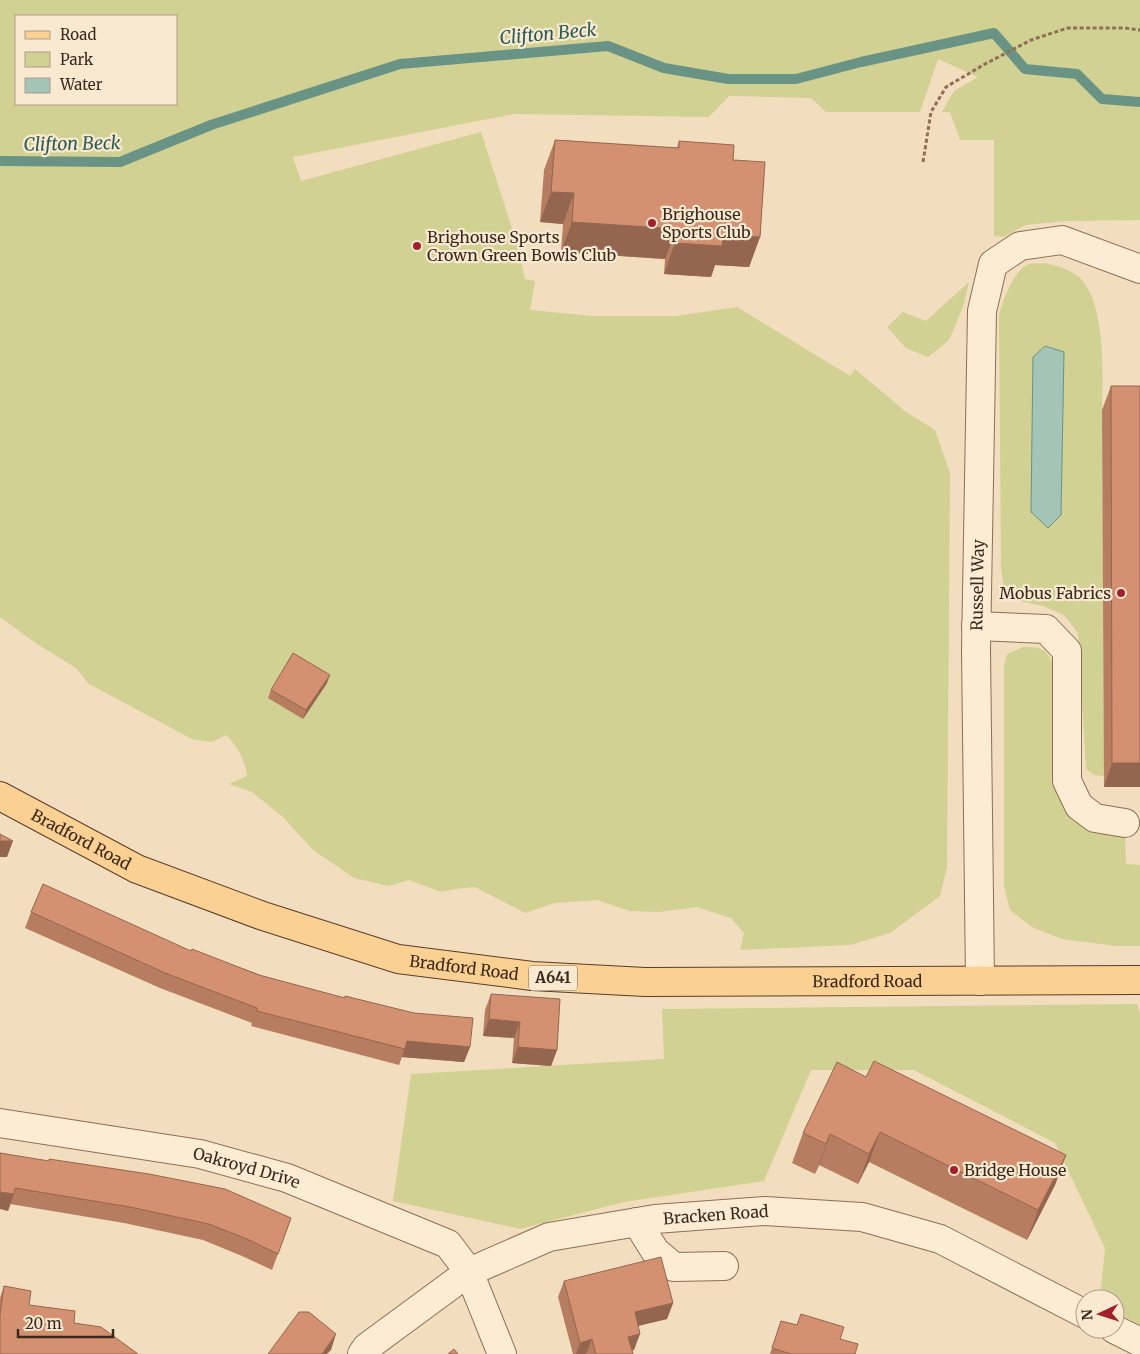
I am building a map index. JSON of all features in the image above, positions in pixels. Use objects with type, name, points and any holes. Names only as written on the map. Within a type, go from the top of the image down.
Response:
[{"type":"main road","name":"Bradford Road","points":[[0,796],[137,869],[263,916],[398,959],[532,976],[645,982],[1140,980]]},
{"type":"street","name":"Russell Way","points":[[980,980],[976,626],[982,311],[994,264],[1020,246],[1062,240],[1140,269]]},
{"type":"street","points":[[976,626],[1046,629],[1067,651],[1067,781],[1079,806],[1095,818],[1125,823]]},
{"type":"street","name":"Oakroyd Drive","points":[[0,1123],[200,1154],[287,1178],[448,1244],[469,1272],[502,1354]]},
{"type":"street","name":"Bracken Road","points":[[362,1354],[367,1347],[469,1272],[549,1237],[655,1219],[765,1211],[862,1217],[940,1239],[1075,1309]]},
{"type":"street","points":[[637,1222],[654,1251],[674,1267],[724,1266]]},
{"type":"street","points":[[1125,1334],[1140,1342]]},
{"type":"path","points":[[923,162],[931,112],[946,87],[1031,40],[1068,28],[1125,28],[1140,30]]},
{"type":"green space","points":[[0,0],[1140,0],[1140,220],[1067,221],[1025,225],[1004,237],[994,236],[994,140],[960,140],[950,112],[942,112],[954,91],[978,77],[938,59],[920,112],[826,112],[811,98],[729,96],[709,117],[514,114],[293,157],[301,181],[481,132],[516,241],[525,279],[535,281],[530,310],[593,316],[677,316],[737,307],[850,376],[855,369],[906,412],[935,430],[950,473],[947,867],[940,896],[890,933],[850,945],[740,950],[744,933],[731,918],[696,907],[659,912],[630,911],[597,900],[555,903],[525,913],[475,887],[441,892],[409,880],[388,886],[354,878],[313,850],[283,817],[252,792],[229,784],[247,776],[245,764],[240,754],[226,735],[212,742],[192,739],[89,684],[76,668],[37,644],[0,617]]},
{"type":"green space","points":[[1045,263],[1068,270],[1080,278],[1095,305],[1099,322],[1103,378],[1104,776],[1094,775],[1086,769],[1078,633],[1064,615],[1043,606],[1020,601],[1004,591],[1001,567],[999,315],[1009,286],[1023,267],[1029,264]]},
{"type":"green space","points":[[969,282],[963,307],[949,340],[928,357],[906,348],[887,327],[903,312],[926,321]]},
{"type":"green space","points":[[1023,647],[1043,650],[1056,667],[1059,793],[1074,820],[1125,837],[1126,864],[1140,865],[1140,946],[1116,946],[1062,939],[1032,927],[1010,910],[1004,886],[1004,666],[1007,654]]},
{"type":"green space","points":[[1137,1004],[1140,1014],[1140,1325],[1125,1317],[1125,1289],[1101,1289],[1105,1248],[1055,1143],[914,1070],[811,1070],[764,1181],[624,1202],[520,1229],[393,1201],[411,1074],[664,1059],[662,1009]]},
{"type":"water","points":[[1045,346],[1064,352],[1061,515],[1048,528],[1031,512],[1033,357]]},
{"type":"building","points":[[555,140],[679,148],[679,141],[734,145],[733,160],[765,162],[760,237],[723,235],[722,246],[675,243],[677,229],[572,222],[574,193],[551,192]]},
{"type":"building","name":"Mobus Fabrics","points":[[1111,386],[1140,386],[1140,763],[1112,763]]},
{"type":"building","points":[[293,653],[330,675],[306,710],[271,690]]},
{"type":"building","points":[[0,834],[13,841],[0,841]]},
{"type":"building","points":[[43,884],[191,951],[192,949],[259,975],[345,998],[345,996],[414,1013],[473,1018],[470,1047],[407,1041],[405,1049],[257,1011],[257,1008],[165,973],[31,912]]},
{"type":"building","points":[[491,994],[560,999],[557,1050],[518,1047],[520,1022],[489,1019]]},
{"type":"building","points":[[874,1061],[1066,1155],[1038,1210],[880,1132],[869,1154],[830,1134],[826,1144],[803,1133],[837,1062],[866,1077]]},
{"type":"building","points":[[0,1153],[149,1174],[225,1189],[291,1218],[278,1254],[209,1224],[130,1207],[15,1188],[14,1194],[0,1192]]},
{"type":"building","points":[[661,1257],[673,1303],[635,1312],[640,1334],[628,1337],[633,1354],[596,1354],[592,1339],[580,1343],[564,1281]]},
{"type":"building","points":[[4,1286],[31,1291],[29,1305],[75,1311],[74,1323],[101,1327],[138,1354],[0,1354],[0,1315]]},
{"type":"building","points":[[299,1312],[309,1312],[336,1334],[322,1354],[268,1354]]},
{"type":"building","points":[[801,1314],[844,1327],[840,1339],[858,1344],[855,1354],[791,1354],[772,1348],[781,1321],[797,1325]]},
{"type":"building","points":[[454,1349],[458,1354],[448,1354]]},
{"type":"waterway","name":"Clifton Beck","points":[[0,161],[120,162],[211,125],[400,64],[608,46],[664,68],[728,79],[796,79],[861,62],[994,33],[1025,69],[1077,74],[1102,99],[1140,102]]},
{"type":"place","name":"Brighouse Sports Club","points":[[652,223]]},
{"type":"place","name":"Brighouse Sports Crown Green Bowls Club","points":[[417,246]]},
{"type":"place","name":"Mobus Fabrics","points":[[1121,593]]},
{"type":"place","name":"Bridge House","points":[[954,1170]]}]
